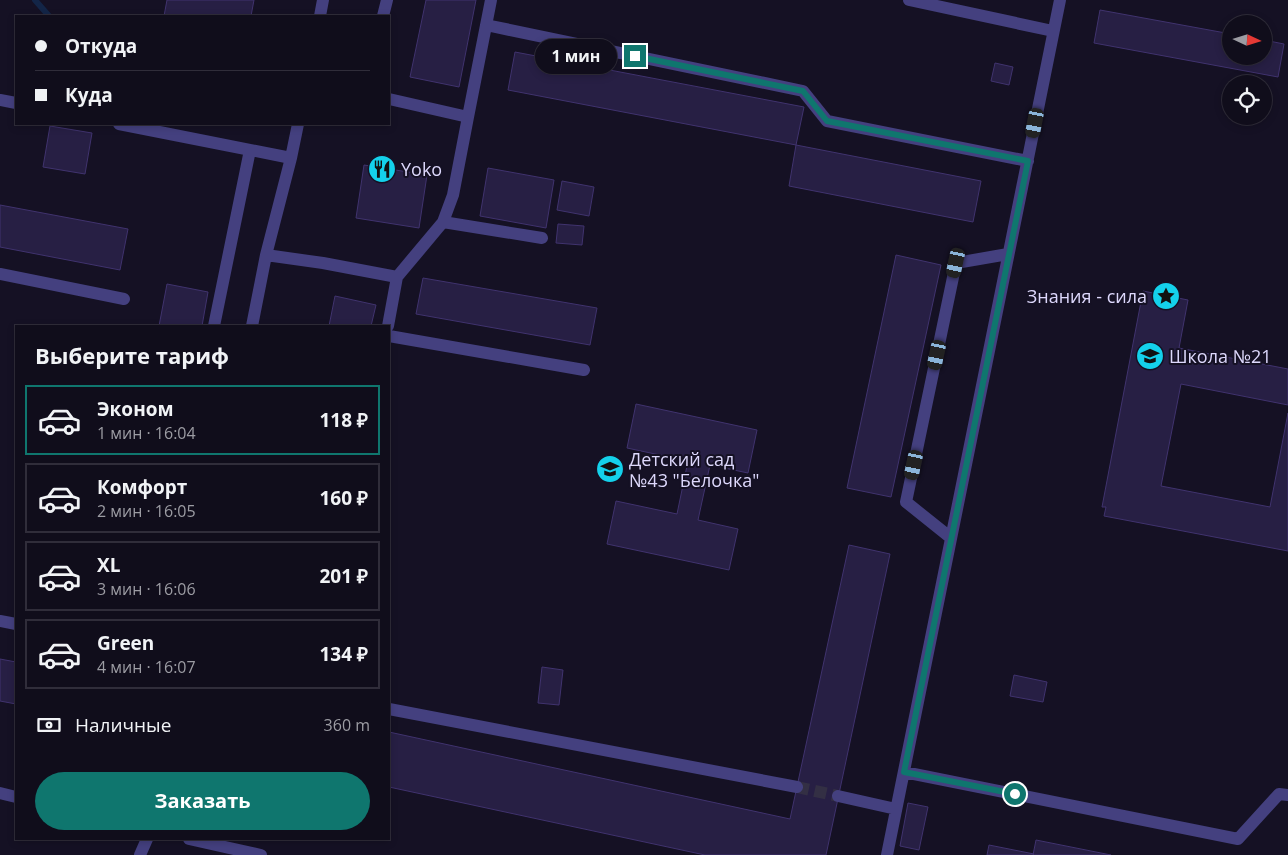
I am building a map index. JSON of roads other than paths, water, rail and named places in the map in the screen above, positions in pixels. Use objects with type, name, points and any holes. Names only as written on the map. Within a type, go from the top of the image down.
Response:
[{"type":"street","points":[[320,15],[323,0]]},
{"type":"street","points":[[383,15],[386,0]]},
{"type":"street","points":[[388,325],[397,277],[443,222],[453,195],[491,0]]},
{"type":"street","points":[[908,0],[1054,30]]},
{"type":"street","points":[[887,855],[1060,0]]},
{"type":"street","points":[[486,25],[803,91],[827,121],[1028,161]]},
{"type":"street","points":[[390,99],[468,116]]},
{"type":"street","points":[[0,100],[15,103]]},
{"type":"street","points":[[124,125],[291,158]]},
{"type":"street","points":[[252,325],[266,255],[298,125]]},
{"type":"street","points":[[214,325],[250,150]]},
{"type":"street","points":[[443,222],[542,238]]},
{"type":"street","points":[[951,538],[906,502],[956,263],[1008,254]]},
{"type":"street","points":[[266,255],[323,263],[397,277]]},
{"type":"street","points":[[0,274],[124,299]]},
{"type":"street","points":[[390,336],[584,370]]},
{"type":"street","points":[[0,622],[15,624]]},
{"type":"street","points":[[390,710],[797,787]]},
{"type":"street","points":[[904,772],[1238,839],[1279,794],[1288,795]]},
{"type":"street","points":[[0,794],[15,797]]},
{"type":"street","points":[[838,796],[896,809]]},
{"type":"street","points":[[140,855],[147,840]]},
{"type":"street","points":[[193,840],[261,855]]},
{"type":"waterway","points":[[35,0],[48,15]]},
{"type":"tunnel","points":[[797,787],[838,796]]},
{"type":"place","name":"Yoko","points":[[382,169]]},
{"type":"place","name":"Знания - сила","points":[[1166,296]]},
{"type":"place","name":"Школа №21","points":[[1150,356]]},
{"type":"place","name":"Детский сад №43 \"Белочка\"","points":[[610,469]]}]
